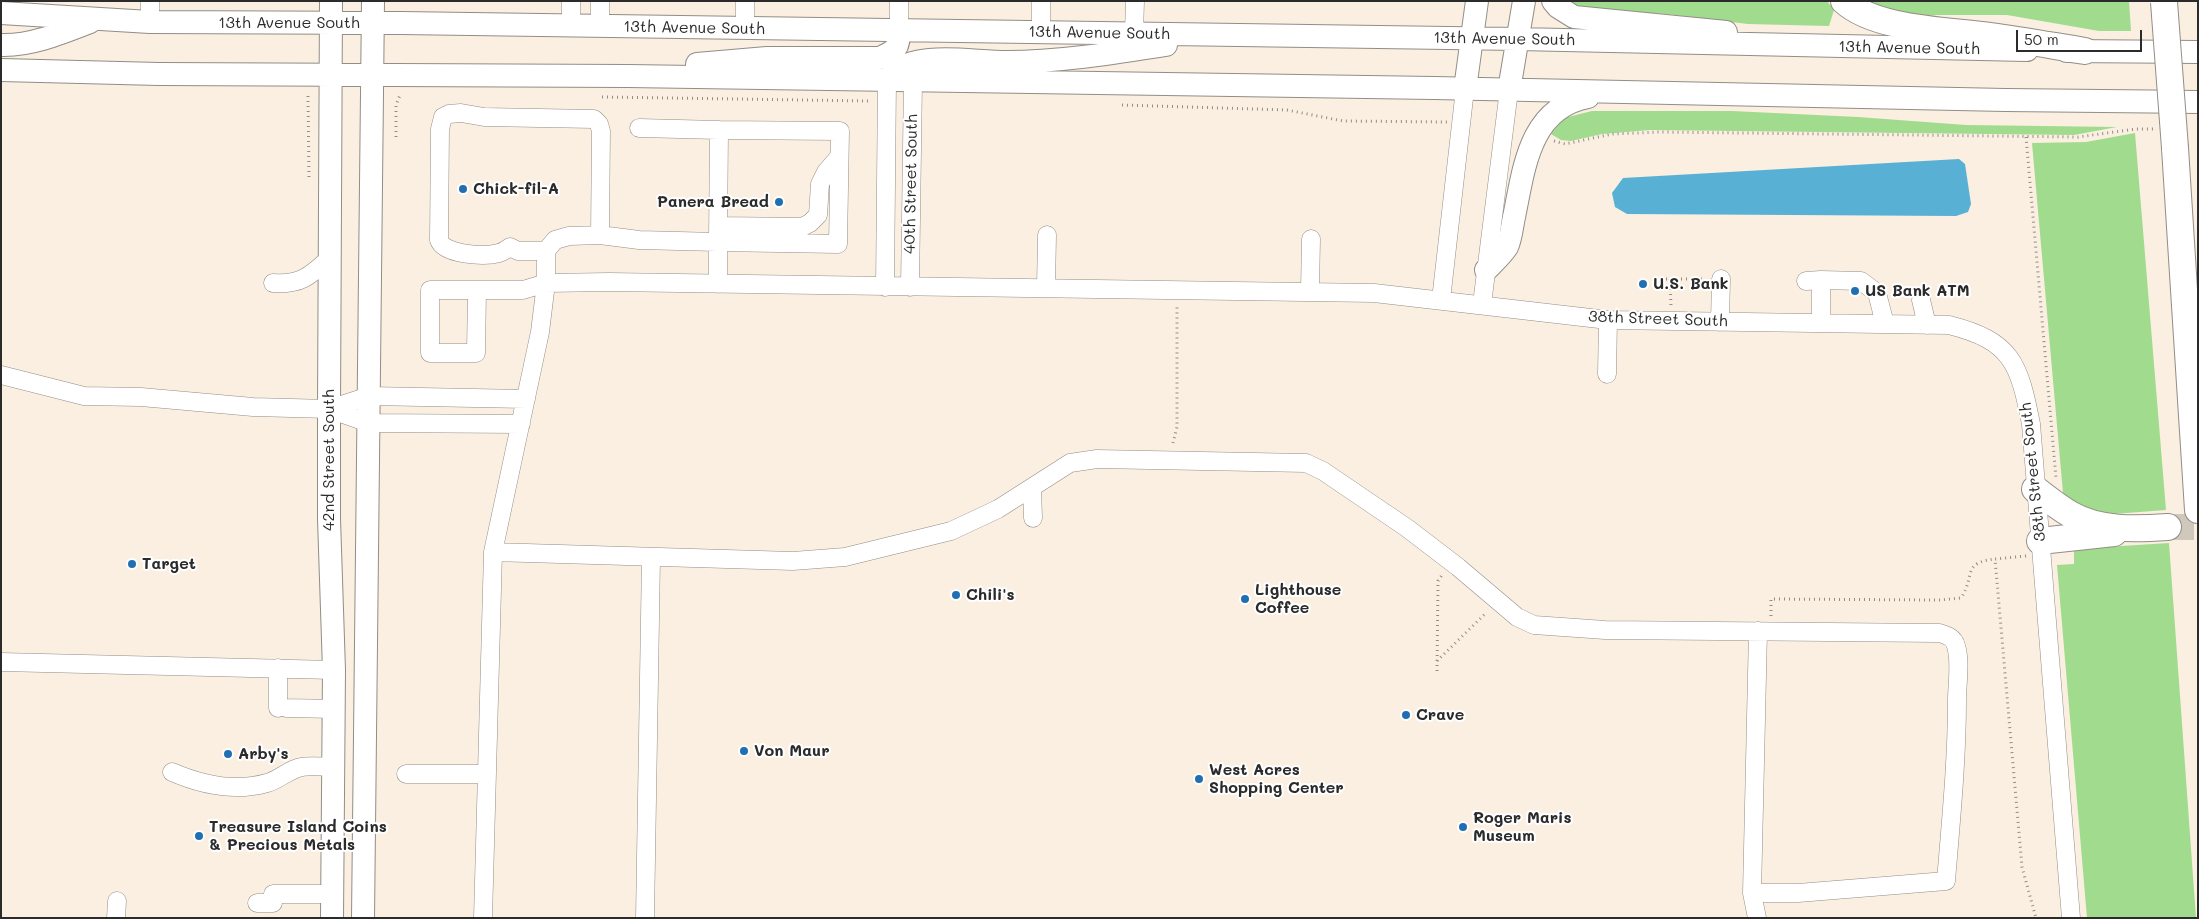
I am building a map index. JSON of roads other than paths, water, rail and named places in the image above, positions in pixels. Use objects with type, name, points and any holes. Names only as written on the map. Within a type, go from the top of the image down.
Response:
[{"type":"highway","points":[[1844,1],[1854,10],[1899,25],[1993,36],[2085,52]]},
{"type":"highway","points":[[2164,2],[2198,510]]},
{"type":"highway","points":[[2046,485],[2072,515],[2089,522],[2134,530]]},
{"type":"highway","points":[[2032,548],[2087,537],[2168,527]]},
{"type":"main road","points":[[1465,89],[1477,1]]},
{"type":"main road","points":[[1509,90],[1524,1]]},
{"type":"main road","points":[[1553,1],[1558,7],[1574,17],[1714,30],[1821,47]]},
{"type":"main road","name":"13th Avenue South","points":[[1,13],[96,20],[150,12],[373,12],[600,27],[1472,38],[1821,47],[2198,52]]},
{"type":"main road","name":"42nd Street South","points":[[331,12],[329,519],[334,670],[332,918]]},
{"type":"main road","points":[[363,918],[373,12]]},
{"type":"main road","points":[[1,45],[10,46],[55,36],[96,20]]},
{"type":"main road","points":[[628,76],[683,66],[767,58],[880,58],[893,52],[899,45],[899,30]]},
{"type":"main road","points":[[887,80],[904,65],[917,61],[1008,62],[1041,60],[1234,35]]},
{"type":"main road","points":[[1,70],[159,74],[628,76],[913,80],[2198,102]]},
{"type":"main road","points":[[1486,270],[1507,247],[1526,161],[1532,144],[1542,126],[1561,106],[1576,99],[1612,92]]},
{"type":"street","points":[[571,1],[571,26]]},
{"type":"street","points":[[600,1],[600,27]]},
{"type":"street","points":[[745,1],[745,28]]},
{"type":"street","points":[[899,1],[899,30]]},
{"type":"street","points":[[1041,1],[1041,32]]},
{"type":"street","points":[[1134,1],[1134,33]]},
{"type":"street","points":[[885,287],[887,80]]},
{"type":"street","name":"40th Street South","points":[[910,287],[913,80]]},
{"type":"street","points":[[1441,300],[1465,89]]},
{"type":"street","points":[[1482,304],[1509,90]]},
{"type":"street","points":[[546,251],[518,251],[510,247],[499,253],[480,253],[448,250],[441,246],[439,240],[440,129],[443,117],[449,114],[461,113],[484,117],[594,119],[599,124],[601,131],[600,235]]},
{"type":"street","points":[[639,128],[840,131],[838,244],[718,234]]},
{"type":"street","points":[[718,284],[719,130]]},
{"type":"street","points":[[483,918],[493,552],[540,332],[546,283],[546,251],[555,240],[569,236],[600,235],[639,240],[802,228],[818,215],[820,184],[826,172],[839,157]]},
{"type":"street","points":[[1046,288],[1047,235]]},
{"type":"street","points":[[1310,291],[1311,239]]},
{"type":"street","points":[[273,283],[295,283],[310,276],[330,258]]},
{"type":"street","points":[[1720,322],[1721,279]]},
{"type":"street","points":[[1821,323],[1814,281],[1861,281],[1877,293],[1885,324]]},
{"type":"street","name":"38th Street South","points":[[477,290],[524,290],[546,283],[1310,291],[1374,293],[1608,320],[1949,325],[1976,332],[1995,343],[2008,355],[2017,370],[2046,485],[2032,548],[2071,918]]},
{"type":"street","points":[[1921,300],[1927,325]]},
{"type":"street","points":[[1607,374],[1608,320]]},
{"type":"street","points":[[1,375],[84,396],[141,397],[253,407],[329,409],[369,423],[521,424]]},
{"type":"street","points":[[329,409],[369,396],[526,399]]},
{"type":"street","points":[[493,552],[793,562],[845,557],[951,531],[998,509],[1032,488],[1054,471],[1070,463],[1089,459],[1306,463],[1323,472],[1407,528],[1458,567],[1517,617],[1534,625],[1606,630],[1939,632],[1950,636],[1956,644],[1957,656],[1955,774],[1946,881],[1798,893],[1752,893]]},
{"type":"street","points":[[1032,488],[1033,518]]},
{"type":"street","points":[[645,918],[651,558]]},
{"type":"street","points":[[1757,918],[1752,893],[1764,631]]},
{"type":"street","points":[[1,662],[334,670]]},
{"type":"street","points":[[278,668],[282,708],[334,709]]},
{"type":"street","points":[[172,772],[201,783],[237,787],[265,784],[280,779],[301,767],[333,766]]},
{"type":"street","points":[[406,774],[487,774]]},
{"type":"street","points":[[257,903],[273,903],[273,894],[332,894]]},
{"type":"water","points":[[1959,159],[1965,164],[1971,204],[1968,212],[1956,216],[1627,214],[1615,207],[1612,193],[1623,178]]},
{"type":"tunnel","points":[[2168,527],[2198,527]]},
{"type":"place","name":"Chick-fil-A","points":[[463,189]]},
{"type":"place","name":"Panera Bread","points":[[779,202]]},
{"type":"place","name":"U.S. Bank","points":[[1643,284]]},
{"type":"place","name":"US Bank ATM","points":[[1855,291]]},
{"type":"place","name":"Target","points":[[132,564]]},
{"type":"place","name":"Chili's","points":[[956,595]]},
{"type":"place","name":"Lighthouse Coffee","points":[[1245,599]]},
{"type":"place","name":"Crave","points":[[1406,715]]},
{"type":"place","name":"Von Maur","points":[[744,751]]},
{"type":"place","name":"Arby's","points":[[228,754]]},
{"type":"place","name":"West Acres Shopping Center","points":[[1199,779]]},
{"type":"place","name":"Roger Maris Museum","points":[[1463,827]]},
{"type":"place","name":"Treasure Island Coins & Precious Metals","points":[[199,836]]}]
